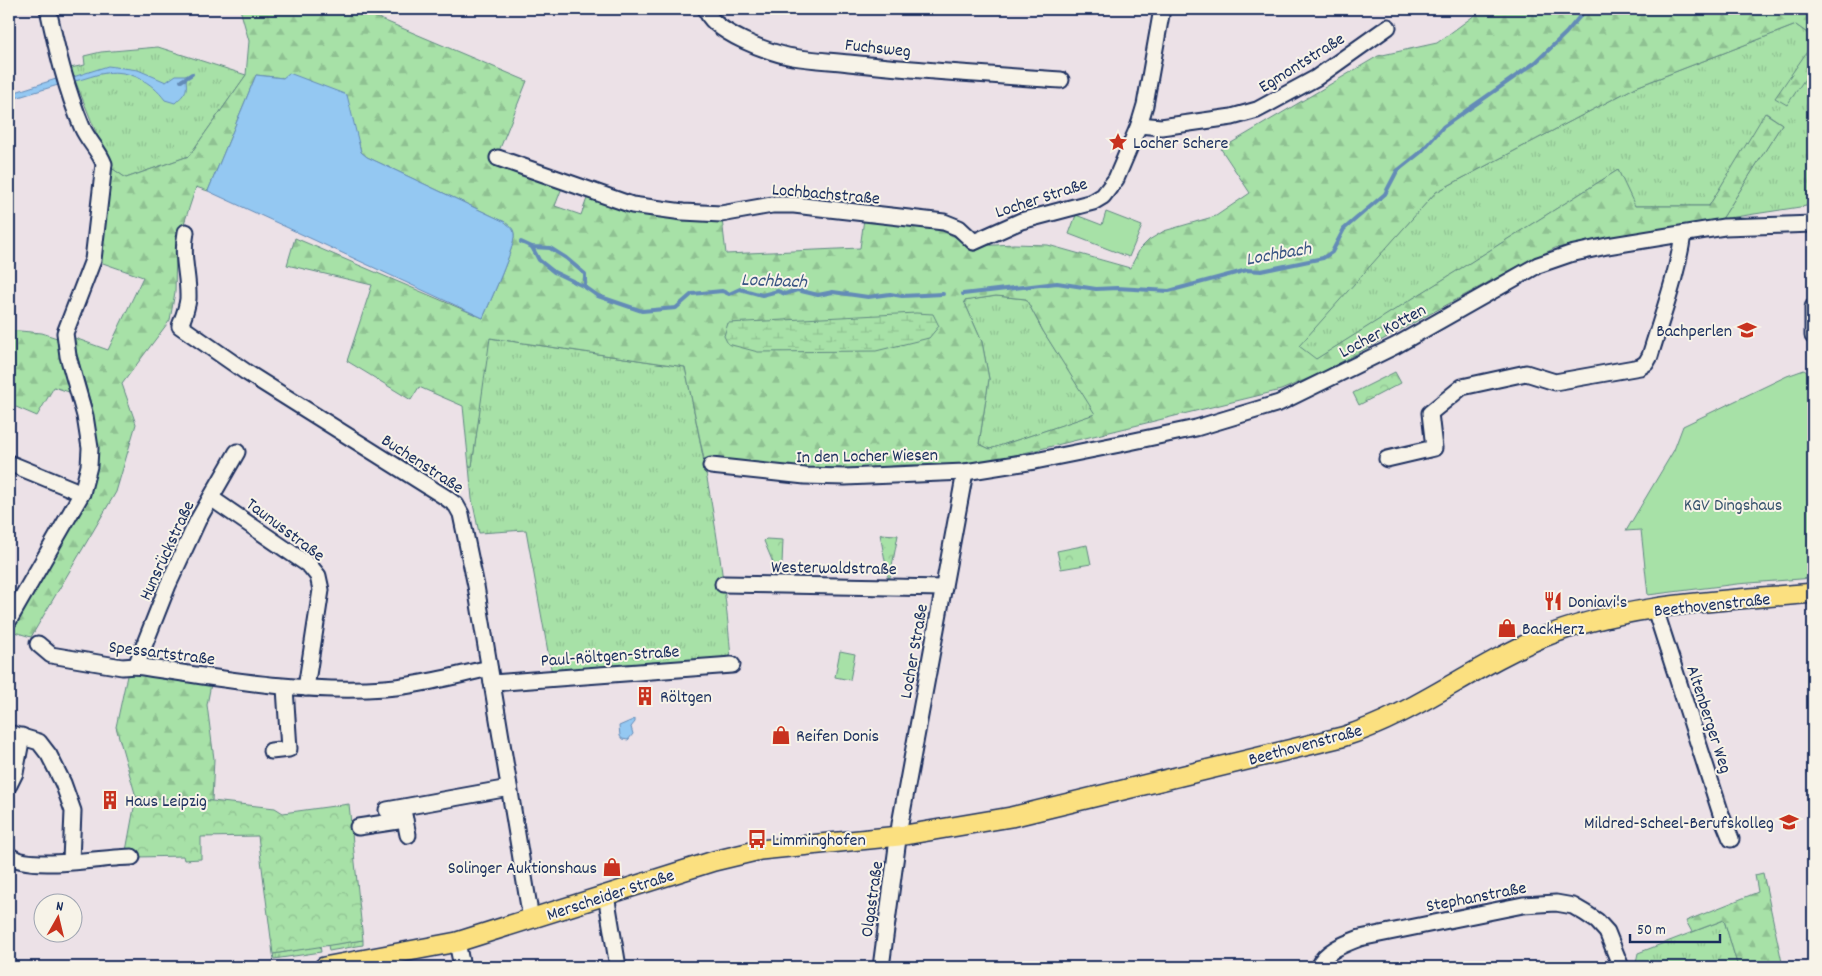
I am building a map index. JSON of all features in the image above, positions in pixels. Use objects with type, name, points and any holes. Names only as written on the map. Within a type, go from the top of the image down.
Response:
[{"type":"main road","name":"Beethovenstraße","points":[[898,836],[1012,817],[1063,806],[1342,737],[1392,718],[1475,670],[1539,639],[1559,631],[1603,619],[1655,609],[1813,593]]},
{"type":"main road","name":"Merscheider Straße","points":[[324,967],[457,942],[714,861],[747,853],[898,836]]},
{"type":"street","points":[[9,620],[82,493],[90,466],[90,448],[85,416],[68,356],[65,334],[92,260],[104,164],[100,154],[83,129],[74,106],[59,60],[48,9]]},
{"type":"street","name":"Fuchsweg","points":[[706,9],[720,27],[754,45],[793,57],[892,68],[1061,80]]},
{"type":"street","name":"Locher Straße","points":[[974,242],[1021,220],[1079,207],[1103,196],[1116,179],[1139,125],[1162,9]]},
{"type":"street","name":"Egmontstraße","points":[[1139,125],[1161,127],[1232,117],[1257,110],[1316,78],[1388,27]]},
{"type":"street","name":"Lochbachstraße","points":[[498,158],[632,205],[683,212],[721,214],[772,205],[788,205],[922,219],[953,225],[974,242]]},
{"type":"street","name":"Locher Kotten","points":[[965,472],[1035,462],[1196,428],[1279,403],[1395,346],[1538,266],[1570,254],[1724,227],[1813,224]]},
{"type":"street","name":"Buchenstraße","points":[[186,232],[183,252],[188,301],[180,326],[246,372],[445,497],[456,505],[461,514],[466,532],[531,919]]},
{"type":"street","points":[[1387,459],[1434,448],[1430,413],[1462,387],[1526,373],[1555,382],[1640,367],[1646,363],[1650,356],[1674,281],[1683,234]]},
{"type":"street","points":[[1813,307],[1813,336]]},
{"type":"street","name":"Hunsrückstraße","points":[[136,666],[168,585],[198,520],[237,452]]},
{"type":"street","points":[[9,463],[82,493]]},
{"type":"street","name":"In den Locher Wiesen","points":[[711,466],[805,476],[835,477],[965,472]]},
{"type":"street","name":"Locher Straße","points":[[898,836],[965,472]]},
{"type":"street","name":"Taunusstraße","points":[[211,498],[310,566],[318,576],[321,590],[306,688]]},
{"type":"street","name":"Westerwaldstraße","points":[[723,584],[944,588]]},
{"type":"street","name":"Altenberger Weg","points":[[1655,609],[1722,817],[1731,839]]},
{"type":"street","name":"Spessartstraße","points":[[38,644],[51,655],[122,667],[136,666],[285,688],[385,688],[490,676]]},
{"type":"street","name":"Paul-Röltgen-Straße","points":[[490,676],[732,665]]},
{"type":"street","points":[[271,751],[289,749],[285,688]]},
{"type":"street","points":[[9,785],[15,773],[15,735],[35,740],[44,747],[49,755],[73,811],[71,861]]},
{"type":"street","points":[[358,827],[404,813],[509,788]]},
{"type":"street","points":[[387,810],[404,813]]},
{"type":"street","points":[[404,813],[408,835]]},
{"type":"street","name":"Olgastraße","points":[[881,967],[898,836]]},
{"type":"street","points":[[9,855],[22,862],[50,864],[132,857]]},
{"type":"street","points":[[606,895],[618,967]]},
{"type":"street","name":"Stephanstraße","points":[[1318,967],[1321,959],[1336,948],[1360,938],[1523,905],[1556,903],[1573,906],[1597,921],[1607,932],[1621,967]]},
{"type":"street","points":[[457,942],[462,967]]},
{"type":"green space","points":[[240,9],[374,9],[371,15],[527,81],[495,161],[563,185],[555,206],[581,215],[589,193],[722,219],[726,254],[860,248],[864,219],[921,225],[944,232],[976,246],[1048,245],[1130,268],[1140,249],[1149,240],[1164,231],[1216,216],[1250,193],[1221,149],[1378,56],[1437,43],[1483,9],[1813,9],[1813,37],[1796,25],[1636,87],[1436,192],[1299,346],[1316,359],[1618,170],[1635,206],[1709,206],[1765,113],[1782,124],[1722,219],[1555,248],[1321,373],[1281,390],[975,465],[901,465],[858,470],[825,470],[704,459],[685,367],[490,338],[472,466],[469,466],[463,406],[419,387],[411,400],[347,361],[372,285],[287,265],[295,238],[483,318],[511,250],[513,230],[505,222],[367,157],[361,152],[359,143],[283,78],[256,75],[208,191],[196,187],[176,248],[175,292],[170,320],[122,384],[136,424],[116,492],[31,637],[11,631],[90,491],[97,444],[92,407],[72,337],[108,350],[143,277],[97,261],[110,167],[126,178],[189,156],[246,75],[249,41]],"holes":[[[996,296],[1026,299],[1043,331],[1095,414],[990,449],[979,444],[989,379],[982,342],[964,301]]]},
{"type":"green space","points":[[1796,25],[1813,37],[1808,75],[1813,67],[1813,205],[1722,219],[1782,124],[1766,113],[1709,206],[1634,206],[1618,170],[1315,360],[1298,346],[1436,192],[1636,87]]},
{"type":"green space","points":[[1813,43],[1813,67],[1787,105],[1775,98]]},
{"type":"green space","points":[[158,47],[246,75],[189,156],[126,178],[110,167],[70,68],[85,65],[84,56],[101,52]]},
{"type":"green space","points":[[1106,212],[1142,226],[1129,257],[1069,234],[1076,215],[1102,225]]},
{"type":"green space","points":[[996,296],[1026,299],[1043,331],[1096,414],[990,449],[979,444],[989,379],[982,342],[964,301]]},
{"type":"green space","points":[[916,313],[933,314],[939,326],[929,338],[876,351],[758,352],[728,344],[724,336],[728,323]]},
{"type":"green space","points":[[9,330],[42,333],[57,338],[72,393],[54,387],[37,416],[9,404]]},
{"type":"green space","points":[[489,338],[685,367],[719,549],[731,659],[552,674],[526,530],[479,533],[472,499],[469,466],[472,466]]},
{"type":"green space","name":"KGV Dingshaus","points":[[1804,370],[1808,373],[1813,385],[1813,578],[1737,584],[1648,595],[1641,530],[1626,531],[1674,450],[1683,426],[1787,376]]},
{"type":"green space","points":[[1395,372],[1401,383],[1359,405],[1353,393]]},
{"type":"green space","points":[[880,534],[898,535],[889,582]]},
{"type":"green space","points":[[766,539],[783,540],[782,564],[774,565],[764,541]]},
{"type":"green space","points":[[1087,545],[1091,564],[1061,569],[1057,551]]},
{"type":"green space","points":[[840,651],[855,654],[850,680],[835,677]]},
{"type":"green space","points":[[128,671],[211,684],[207,705],[214,759],[212,801],[136,797],[116,727]]},
{"type":"green space","points":[[136,797],[212,801],[275,808],[283,813],[349,804],[363,940],[273,954],[258,836],[201,837],[201,859],[184,860],[183,856],[138,857],[137,850],[126,851]]},
{"type":"green space","points":[[1763,873],[1783,967],[1738,967],[1724,920],[1692,932],[1686,921],[1758,892],[1755,875]]},
{"type":"green space","points":[[1724,920],[1738,967],[1635,967],[1638,953]]},
{"type":"green space","points":[[363,940],[363,945],[329,951],[328,945]]},
{"type":"green space","points":[[320,946],[321,952],[274,959],[273,954]]},
{"type":"water","points":[[108,66],[138,70],[166,82],[176,75],[185,75],[186,90],[175,103],[165,100],[147,82],[131,75],[115,72],[98,74],[75,81],[73,77]]},
{"type":"water","points":[[289,73],[347,95],[361,152],[367,157],[505,222],[512,229],[514,234],[511,250],[483,318],[208,191],[256,75],[283,78]]},
{"type":"water","points":[[56,79],[58,85],[9,100],[9,94]]},
{"type":"water","points":[[635,719],[631,727],[633,734],[628,740],[622,739],[619,726]]},
{"type":"waterway","name":"Lochbach","points":[[963,294],[1057,283],[1096,289],[1117,288],[1169,291],[1247,270],[1261,271],[1323,258],[1332,252],[1344,229],[1385,194],[1397,171],[1421,152],[1443,127],[1536,62],[1566,33],[1586,9]]},
{"type":"waterway","points":[[181,81],[192,74]]},
{"type":"waterway","name":"Lochbach","points":[[521,242],[532,247],[550,248],[566,258],[585,274],[585,287]]},
{"type":"waterway","name":"Lochbach","points":[[532,247],[539,260],[554,272],[585,287],[598,296],[642,311],[676,308],[692,294],[722,291],[729,294],[740,289],[762,295],[778,291],[785,294],[797,290],[818,295],[833,292],[868,297],[890,294],[902,296],[943,294]]},
{"type":"place","name":"Locher Schere","points":[[1118,142]]},
{"type":"place","name":"Bachperlen","points":[[1747,330]]},
{"type":"place","name":"Doniavi's","points":[[1553,601]]},
{"type":"place","name":"BackHerz","points":[[1507,628]]},
{"type":"place","name":"Röltgen","points":[[645,696]]},
{"type":"place","name":"Reifen Donis","points":[[781,735]]},
{"type":"place","name":"Haus Leipzig","points":[[110,800]]},
{"type":"place","name":"Mildred-Scheel-Berufskolleg","points":[[1789,822]]},
{"type":"place","name":"Limminghofen","points":[[757,839]]},
{"type":"place","name":"Solinger Auktionshaus","points":[[612,867]]}]
